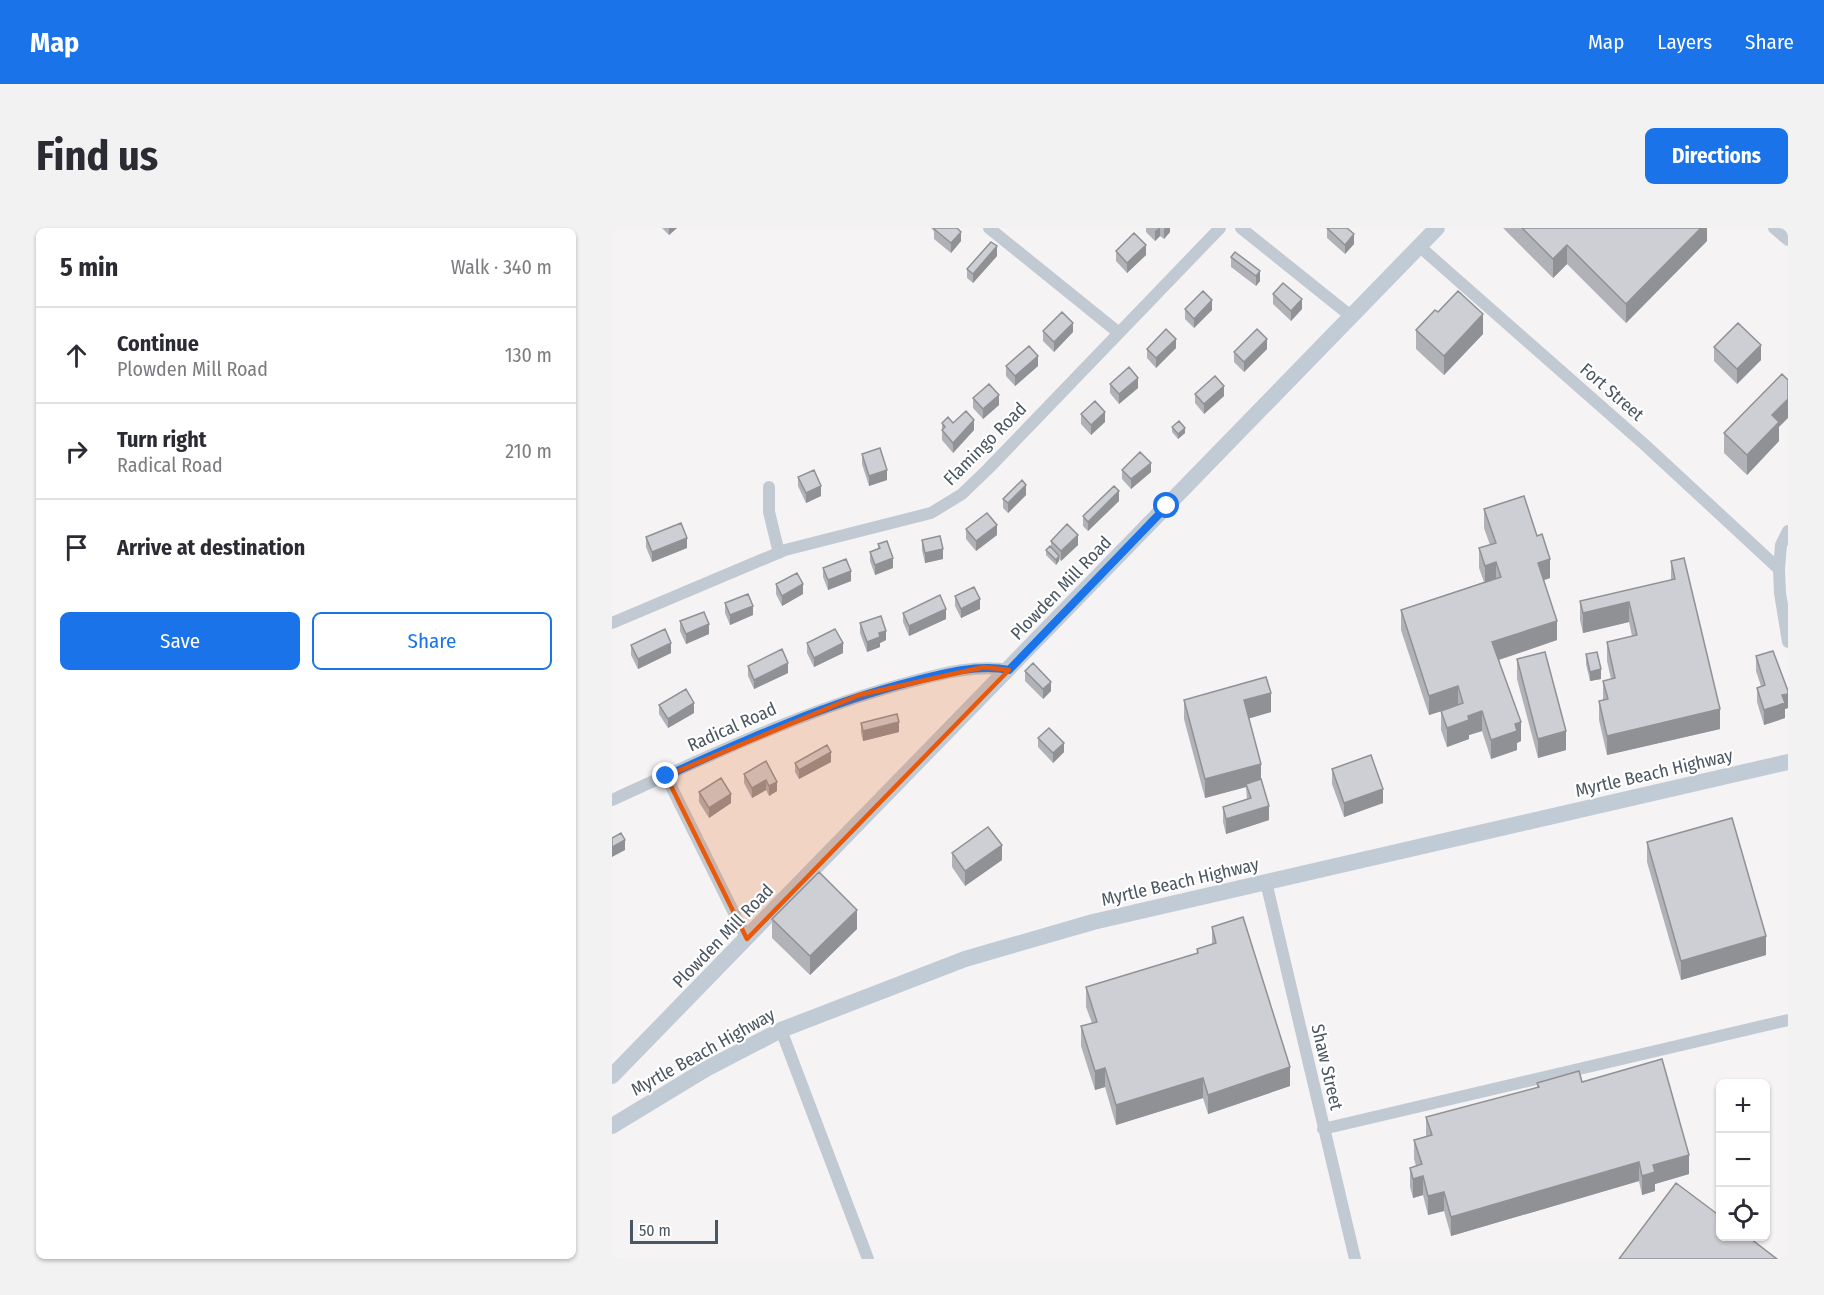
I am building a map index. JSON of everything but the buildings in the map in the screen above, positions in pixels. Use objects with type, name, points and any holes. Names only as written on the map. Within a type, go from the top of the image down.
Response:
[{"type":"main road","name":"Plowden Mill Road","points":[[612,1076],[1437,228]]},
{"type":"main road","name":"Myrtle Beach Highway","points":[[612,1126],[706,1069],[781,1030],[1009,945],[1266,882],[1788,762]]},
{"type":"street","points":[[989,228],[1119,333]]},
{"type":"street","name":"Flamingo Road","points":[[612,623],[779,553],[865,528],[915,519],[952,501],[988,469],[1220,228]]},
{"type":"street","points":[[1241,228],[1352,316]]},
{"type":"street","points":[[1774,228],[1788,240]]},
{"type":"street","name":"Fort Street","points":[[1419,246],[1646,445],[1779,569]]},
{"type":"street","points":[[769,487],[769,512],[779,553]]},
{"type":"street","points":[[1788,531],[1782,545],[1779,569],[1779,593],[1788,642]]},
{"type":"street","name":"Radical Road","points":[[612,800],[770,729],[859,695],[928,677],[984,667],[1009,670]]},
{"type":"street","points":[[666,776],[747,939]]},
{"type":"street","name":"Shaw Street","points":[[1266,882],[1355,1259]]},
{"type":"street","points":[[1323,1129],[1788,1020]]},
{"type":"street","points":[[781,1030],[868,1259]]},
{"type":"highlighted area","points":[[984,667],[1009,670],[932,749],[747,939],[666,776],[859,695]]},
{"type":"route","points":[[666,776],[770,729],[859,695],[928,677],[984,667],[1009,670],[1167,506]]}]
